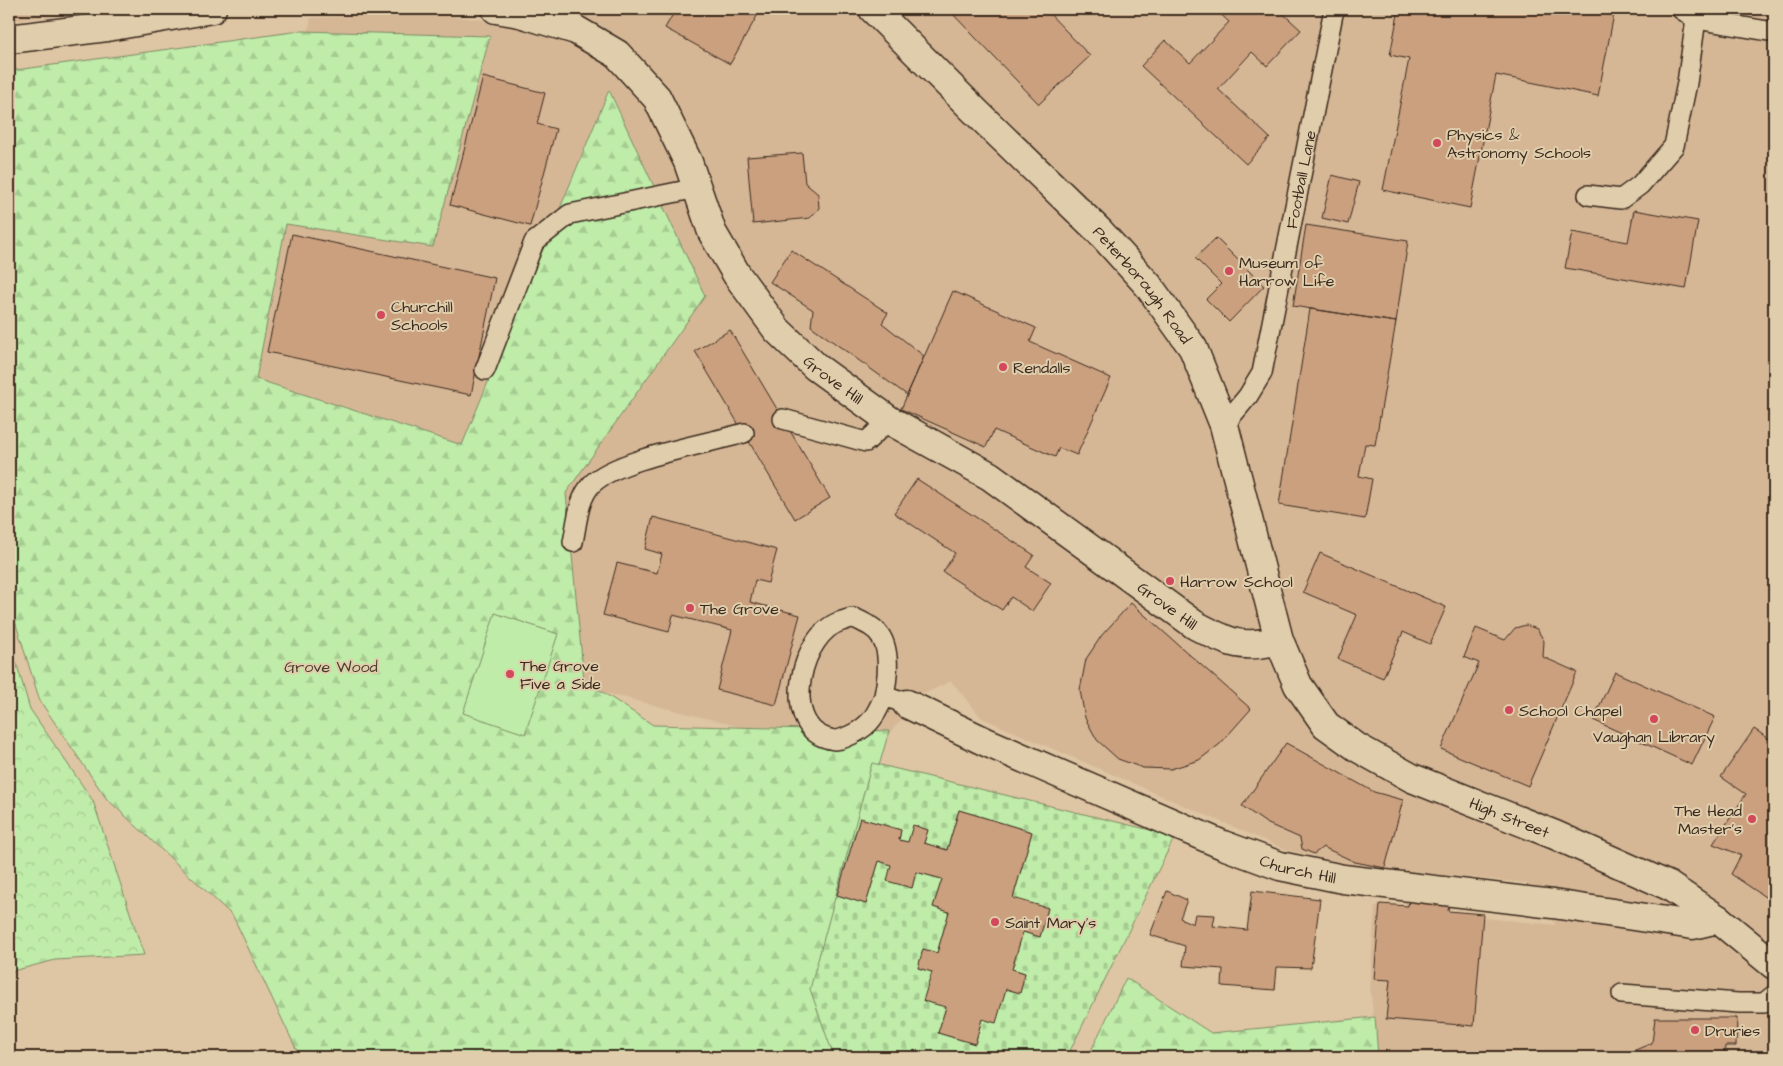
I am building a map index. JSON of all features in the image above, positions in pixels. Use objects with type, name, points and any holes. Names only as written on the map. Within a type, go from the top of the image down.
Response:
[{"type":"street","points":[[9,39],[107,27],[212,9]]},
{"type":"street","name":"Grove Hill","points":[[496,9],[579,19],[617,54],[656,98],[688,162],[712,232],[737,276],[777,330],[816,367],[889,420],[990,476],[1194,625],[1230,643],[1256,646],[1279,640]]},
{"type":"street","name":"Peterborough Road","points":[[873,9],[1099,231],[1148,285],[1193,348],[1224,425],[1279,640]]},
{"type":"street","name":"High Street","points":[[1279,640],[1298,685],[1315,712],[1326,725],[1358,748],[1412,778],[1563,839],[1669,886],[1718,920],[1774,965]]},
{"type":"street","name":"Church Hill","points":[[895,700],[986,742],[1223,845],[1280,866],[1343,879],[1534,902],[1692,925],[1718,920]]},
{"type":"lane","name":"Football Lane","points":[[1224,425],[1248,396],[1262,373],[1334,9]]},
{"type":"lane","points":[[1681,9],[1696,20],[1774,32]]},
{"type":"lane","points":[[1588,195],[1621,199],[1640,185],[1674,146],[1687,83],[1696,20]]},
{"type":"lane","points":[[485,370],[534,242],[570,214],[697,188]]},
{"type":"lane","points":[[783,419],[866,442],[889,420]]},
{"type":"lane","points":[[573,542],[581,504],[591,484],[618,468],[645,459],[744,433]]},
{"type":"lane","points":[[852,618],[873,627],[885,645],[895,700],[854,734],[836,741],[818,735],[804,717],[799,689],[804,664],[816,639],[834,623],[852,618]]},
{"type":"lane","points":[[1622,994],[1756,1003],[1764,1003],[1774,995]]},
{"type":"shaded area","points":[[9,9],[121,9],[9,21]]},
{"type":"shaded area","name":"Harrow School","points":[[516,9],[1774,9],[1774,1057],[1378,1057],[1370,986],[1375,907],[1405,909],[1405,899],[1443,914],[1556,925],[1526,883],[1366,868],[1289,851],[982,718],[951,681],[926,693],[911,691],[906,715],[865,758],[570,684],[237,385],[311,18],[417,13],[504,22]]},
{"type":"green space","name":"Grove Wood","points":[[300,31],[490,36],[433,247],[286,224],[256,379],[462,445],[609,90],[705,296],[566,493],[584,680],[653,725],[889,731],[815,989],[845,1057],[300,1057],[233,916],[106,798],[40,701],[9,602],[9,71]]},
{"type":"green space","name":"The Grove Five a Side","points":[[495,613],[558,634],[525,734],[463,713]]},
{"type":"green space","points":[[9,638],[30,709],[93,801],[144,955],[55,960],[9,972]]},
{"type":"green space","points":[[872,763],[1175,836],[1067,1057],[834,1057],[810,989]],"holes":[[[959,810],[1032,832],[1013,898],[1048,909],[1040,937],[1023,932],[1012,969],[1025,973],[1020,993],[1006,989],[982,1019],[975,1044],[938,1033],[946,1007],[924,1000],[932,972],[918,968],[923,949],[937,953],[949,912],[933,907],[942,879],[916,872],[912,888],[891,865],[879,861],[866,904],[837,895],[860,818],[901,830],[899,840],[908,842],[913,826],[928,830],[924,843],[947,850]]]},
{"type":"green space","points":[[1126,978],[1211,1033],[1375,1017],[1378,1057],[1088,1057]]},
{"type":"building","points":[[676,9],[761,9],[730,64],[665,28]]},
{"type":"building","points":[[948,9],[1045,9],[1090,56],[1039,104]]},
{"type":"building","points":[[1215,9],[1278,9],[1301,30],[1267,66],[1252,52],[1218,89],[1270,138],[1246,164],[1141,66],[1165,40],[1190,63],[1229,22]]},
{"type":"building","name":"Physics & Astronomy Schools","points":[[1399,9],[1615,9],[1598,96],[1496,75],[1470,208],[1383,190],[1409,59],[1390,55]]},
{"type":"building","points":[[483,77],[545,93],[537,124],[556,129],[530,226],[450,205]]},
{"type":"building","points":[[802,153],[805,183],[818,194],[819,208],[810,218],[753,224],[747,157]]},
{"type":"building","points":[[1332,175],[1359,182],[1348,224],[1322,218]]},
{"type":"building","points":[[1634,210],[1698,221],[1686,289],[1565,268],[1572,232],[1628,242]]},
{"type":"building","points":[[1306,225],[1408,241],[1396,322],[1293,306]]},
{"type":"building","name":"Churchill Schools","points":[[292,234],[495,278],[471,395],[267,352]]},
{"type":"building","name":"Museum of Harrow Life","points":[[1216,238],[1264,286],[1229,322],[1206,299],[1221,284],[1195,258]]},
{"type":"building","points":[[791,250],[888,313],[882,323],[924,356],[907,395],[811,326],[813,310],[770,282]]},
{"type":"building","name":"Rendalls","points":[[953,291],[1036,328],[1030,342],[1111,378],[1077,455],[1059,448],[1055,457],[994,430],[986,447],[901,409]]},
{"type":"building","points":[[1310,309],[1396,322],[1375,445],[1365,444],[1359,476],[1372,479],[1365,519],[1279,505]]},
{"type":"building","points":[[730,330],[830,498],[795,519],[695,351]]},
{"type":"building","points":[[917,479],[1034,555],[1026,567],[1051,583],[1032,611],[1011,597],[1002,610],[943,572],[955,553],[894,513]]},
{"type":"building","name":"The Grove","points":[[653,517],[777,550],[768,583],[755,580],[750,602],[800,615],[776,705],[717,690],[732,630],[673,615],[669,632],[603,615],[617,563],[657,573],[662,554],[645,549]]},
{"type":"building","points":[[1320,553],[1446,607],[1430,644],[1403,632],[1383,678],[1338,659],[1357,615],[1303,592]]},
{"type":"building","points":[[1131,603],[1251,709],[1220,744],[1199,760],[1171,769],[1143,768],[1118,759],[1097,740],[1085,718],[1080,690],[1086,659],[1102,635]]},
{"type":"building","name":"School Chapel","points":[[1526,625],[1537,629],[1544,641],[1543,657],[1577,672],[1528,786],[1441,749],[1479,663],[1464,657],[1476,628],[1505,640],[1515,628]]},
{"type":"building","name":"Vaughan Library","points":[[1615,672],[1715,717],[1692,765],[1593,720]]},
{"type":"building","name":"The Head Master's","points":[[1754,729],[1774,742],[1774,903],[1731,874],[1741,855],[1713,844],[1746,794],[1721,777]]},
{"type":"building","points":[[1286,743],[1374,792],[1403,800],[1385,868],[1355,862],[1323,847],[1314,854],[1302,849],[1300,838],[1266,823],[1242,806]]},
{"type":"building","name":"Saint Mary's","points":[[959,810],[1032,832],[1013,898],[1048,908],[1040,937],[1023,932],[1012,969],[1025,973],[1020,993],[1006,989],[996,1023],[982,1019],[975,1044],[938,1033],[946,1007],[923,1001],[932,972],[918,968],[923,949],[937,953],[949,912],[933,907],[942,879],[916,872],[912,888],[887,881],[891,865],[879,861],[866,904],[837,895],[860,818],[901,830],[899,840],[908,842],[913,825],[928,830],[924,843],[947,850]]},
{"type":"building","points":[[1167,891],[1187,900],[1180,918],[1193,924],[1195,914],[1215,915],[1213,926],[1247,930],[1252,891],[1320,899],[1311,968],[1277,967],[1275,990],[1222,986],[1223,969],[1183,966],[1185,946],[1150,935]]},
{"type":"building","points":[[1409,899],[1449,903],[1448,911],[1483,914],[1474,1026],[1386,1019],[1390,980],[1374,979],[1380,904],[1408,906]]},
{"type":"building","name":"Druries","points":[[1655,1018],[1737,1018],[1736,1046],[1725,1046],[1724,1057],[1631,1057],[1633,1051],[1652,1043]]},
{"type":"place","name":"Physics & Astronomy Schools","points":[[1437,143]]},
{"type":"place","name":"Museum of Harrow Life","points":[[1229,271]]},
{"type":"place","name":"Churchill Schools","points":[[381,315]]},
{"type":"place","name":"Rendalls","points":[[1003,367]]},
{"type":"place","name":"Harrow School","points":[[1170,581]]},
{"type":"place","name":"The Grove","points":[[690,608]]},
{"type":"place","name":"The Grove Five a Side","points":[[510,674]]},
{"type":"place","name":"School Chapel","points":[[1509,710]]},
{"type":"place","name":"Vaughan Library","points":[[1654,719]]},
{"type":"place","name":"The Head Master's","points":[[1752,819]]},
{"type":"place","name":"Saint Mary's","points":[[995,922]]},
{"type":"place","name":"Druries","points":[[1695,1030]]}]
